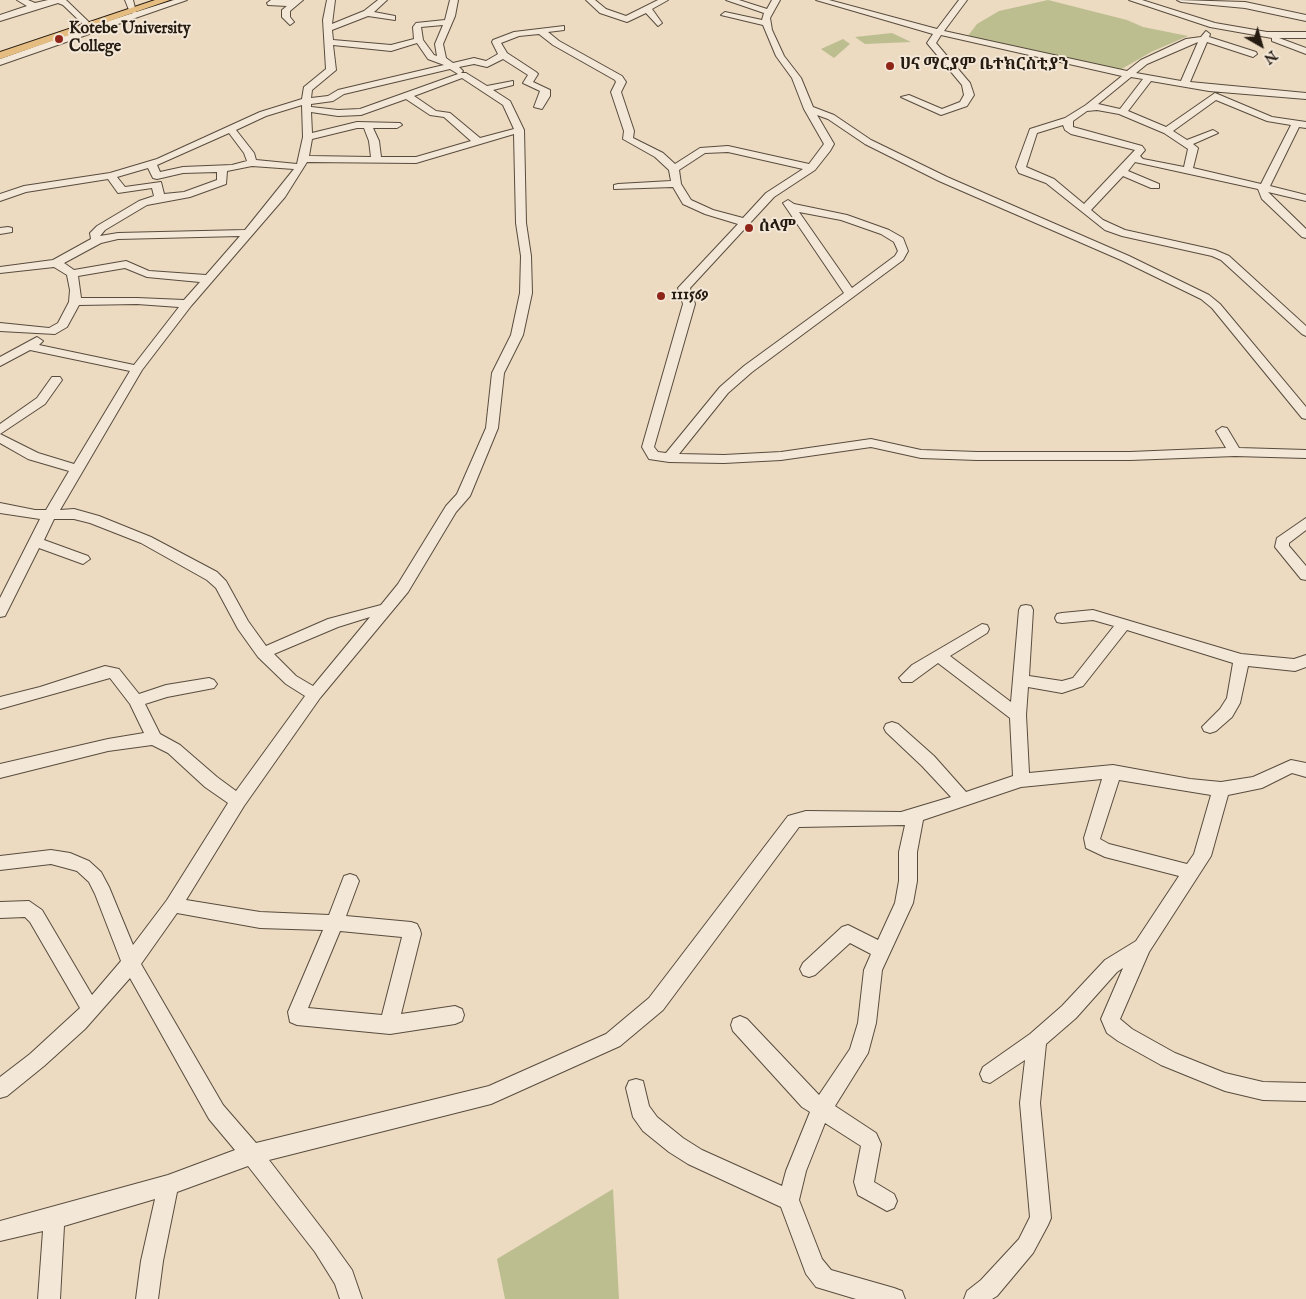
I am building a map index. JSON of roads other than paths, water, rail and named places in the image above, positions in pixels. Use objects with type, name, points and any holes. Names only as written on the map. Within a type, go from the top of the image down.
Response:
[{"type":"main road","points":[[0,56],[89,26],[131,5],[164,0]]},
{"type":"main road","points":[[114,21],[174,0]]},
{"type":"street","points":[[21,0],[34,6]]},
{"type":"street","points":[[0,18],[34,6],[77,0]]},
{"type":"street","points":[[0,62],[114,21],[183,0]]},
{"type":"street","points":[[2,604],[76,469],[137,370],[187,304],[281,195],[302,163],[308,137],[307,89],[331,70],[328,42],[330,25],[327,20],[331,0]]},
{"type":"street","points":[[330,25],[367,13],[383,0]]},
{"type":"street","points":[[441,59],[440,39],[448,22],[454,0]]},
{"type":"street","points":[[590,0],[603,11],[623,18],[631,18],[648,10],[657,1]]},
{"type":"street","points":[[730,0],[769,12]]},
{"type":"street","points":[[776,0],[765,23],[780,56],[796,78],[809,109],[829,144],[828,149],[810,168],[777,190],[744,222],[684,288],[689,304],[648,447],[654,456],[669,458],[781,456],[871,442],[921,454],[977,456],[1130,456],[1235,452],[1306,454]]},
{"type":"street","points":[[820,0],[937,32],[1212,92],[1270,119],[1301,124],[1262,191],[1306,235]]},
{"type":"street","points":[[906,97],[934,110],[946,112],[964,104],[969,95],[967,85],[930,43],[963,0]]},
{"type":"street","points":[[1133,0],[1213,25],[1267,35],[1306,35]]},
{"type":"street","points":[[1181,0],[1234,3],[1306,18]]},
{"type":"street","points":[[61,1],[89,26]]},
{"type":"street","points":[[271,3],[296,2]]},
{"type":"street","points":[[271,13],[286,10],[296,2]]},
{"type":"street","points":[[1286,3],[1295,16]]},
{"type":"street","points":[[286,10],[286,17],[290,22]]},
{"type":"street","points":[[648,10],[658,23]]},
{"type":"street","points":[[367,13],[392,18]]},
{"type":"street","points":[[725,15],[765,23]]},
{"type":"street","points":[[382,17],[382,27]]},
{"type":"street","points":[[0,1089],[37,1060],[91,1010],[131,963],[173,905],[238,801],[315,694],[403,588],[451,508],[463,496],[492,428],[498,373],[517,335],[526,293],[526,256],[521,223],[519,130],[506,103],[441,59],[431,57],[419,40],[417,27],[419,25],[448,22]]},
{"type":"street","points":[[1184,85],[1202,39],[1213,25]]},
{"type":"street","points":[[539,107],[545,96],[545,90],[528,83],[533,77],[531,72],[503,55],[496,44],[499,40],[517,34],[560,28]]},
{"type":"street","points":[[541,31],[556,43],[618,78],[621,82],[616,92],[629,131],[628,139],[659,155],[674,169],[676,184],[687,202],[696,208],[744,222]]},
{"type":"street","points":[[1267,35],[1306,51]]},
{"type":"street","points":[[1253,54],[1222,43],[1202,39],[1144,62],[1090,106],[1068,120],[1034,131],[1021,167],[1027,174],[1050,181],[1098,222],[1122,233],[1215,253],[1225,258],[1306,332]]},
{"type":"street","points":[[328,42],[387,48],[419,40]]},
{"type":"street","points":[[387,48],[388,59]]},
{"type":"street","points":[[306,105],[330,99],[341,92],[474,61],[485,64],[503,55]]},
{"type":"street","points":[[1,197],[24,190],[111,176],[152,164],[263,114],[294,103],[356,113],[408,96],[462,75]]},
{"type":"street","points":[[1122,112],[1149,78]]},
{"type":"street","points":[[1238,90],[1242,79]]},
{"type":"street","points":[[487,89],[510,82]]},
{"type":"street","points":[[1167,131],[1212,92],[1238,90],[1306,96]]},
{"type":"street","points":[[408,96],[433,113],[446,115],[478,142]]},
{"type":"street","points":[[1090,106],[1122,112],[1167,131],[1187,143],[1193,151],[1188,170]]},
{"type":"street","points":[[809,109],[831,117],[868,142],[943,179],[1125,258],[1205,297],[1219,309],[1306,415]]},
{"type":"street","points":[[1068,120],[1068,128],[1074,132],[1140,150],[1085,210]]},
{"type":"street","points":[[308,137],[367,124],[397,126]]},
{"type":"street","points":[[367,124],[376,148],[376,159]]},
{"type":"street","points":[[231,130],[249,153],[252,163]]},
{"type":"street","points":[[111,176],[122,191],[183,170],[232,168],[252,163],[302,163],[376,159],[416,160],[519,130]]},
{"type":"street","points":[[1187,143],[1213,133]]},
{"type":"street","points":[[674,169],[703,150],[719,149],[736,150],[810,168]]},
{"type":"street","points":[[177,154],[183,170]]},
{"type":"street","points":[[1135,157],[1150,164],[1188,170],[1306,198]]},
{"type":"street","points":[[152,164],[157,180],[159,198]]},
{"type":"street","points":[[98,240],[95,237],[95,233],[101,228],[143,203],[159,198],[186,195],[222,182],[222,168]]},
{"type":"street","points":[[1120,171],[1155,186]]},
{"type":"street","points":[[618,186],[676,184]]},
{"type":"street","points":[[777,190],[791,207],[849,292]]},
{"type":"street","points":[[186,195],[188,208]]},
{"type":"street","points":[[669,458],[724,390],[748,369],[849,292],[898,258],[903,251],[899,240],[862,223],[791,207]]},
{"type":"street","points":[[0,270],[56,263],[98,240],[118,236],[249,233]]},
{"type":"street","points":[[0,362],[63,325],[75,302],[76,290],[72,274],[56,263]]},
{"type":"street","points":[[72,274],[126,264],[147,274],[208,279]]},
{"type":"street","points":[[75,302],[137,301],[187,304]]},
{"type":"street","points":[[0,327],[51,332]]},
{"type":"street","points":[[29,346],[137,370]]},
{"type":"street","points":[[0,430],[41,401],[56,380]]},
{"type":"street","points":[[1222,431],[1235,452]]},
{"type":"street","points":[[0,438],[33,456],[76,469]]},
{"type":"street","points":[[0,508],[49,516],[74,514],[94,519],[146,540],[212,576],[221,585],[243,625],[263,653],[291,680],[315,694]]},
{"type":"street","points":[[1306,523],[1282,541],[1282,547],[1306,575]]},
{"type":"street","points":[[36,542],[83,560]]},
{"type":"street","points":[[263,653],[333,623],[360,614],[386,609]]},
{"type":"street","points":[[1021,780],[1018,715],[1026,610]]},
{"type":"street","points":[[1062,618],[1093,615],[1241,660],[1295,665],[1306,661]]},
{"type":"street","points":[[1020,680],[1062,687],[1078,682],[1124,624]]},
{"type":"street","points":[[907,678],[917,669],[940,657],[982,629]]},
{"type":"street","points":[[940,657],[1018,715]]},
{"type":"street","points":[[1210,727],[1226,713],[1235,699],[1241,660]]},
{"type":"street","points":[[0,703],[42,693],[105,672],[114,674],[136,701],[154,738],[174,749],[212,782],[238,801]]},
{"type":"street","points":[[136,701],[166,691],[209,684]]},
{"type":"street","points":[[892,728],[928,761],[962,799]]},
{"type":"street","points":[[0,771],[108,745],[154,738]]},
{"type":"street","points":[[0,1231],[54,1218],[168,1185],[252,1154],[491,1095],[613,1040],[656,1004],[794,821],[806,818],[901,819],[1021,780],[1113,772],[1190,786],[1221,789],[1256,783],[1291,766],[1306,770]]},
{"type":"street","points":[[1113,772],[1092,843],[1105,850],[1190,872]]},
{"type":"street","points":[[1221,789],[1209,839],[1202,856],[1142,947],[1110,1019],[1114,1027],[1168,1059],[1225,1082],[1263,1091],[1306,1092]]},
{"type":"street","points":[[894,1299],[824,1279],[814,1266],[789,1200],[796,1171],[821,1109],[858,1053],[866,1023],[872,970],[904,903],[908,881],[908,852],[914,816]]},
{"type":"street","points":[[0,863],[51,857],[70,860],[83,866],[95,877],[103,892],[131,963],[216,1112],[252,1154],[322,1245],[344,1278],[351,1299]]},
{"type":"street","points":[[350,881],[335,923],[296,1014],[300,1018],[390,1025],[455,1015]]},
{"type":"street","points":[[173,905],[260,920],[335,923],[408,929],[412,931],[390,1025]]},
{"type":"street","points":[[0,910],[29,909],[36,916],[91,1010]]},
{"type":"street","points":[[809,969],[848,933],[880,950]]},
{"type":"street","points":[[990,1074],[1037,1040],[1069,1012],[1111,966],[1142,947]]},
{"type":"street","points":[[740,1025],[780,1070],[821,1109],[869,1140],[871,1144],[864,1182],[865,1188],[887,1201]]},
{"type":"street","points":[[975,1299],[989,1288],[1026,1246],[1040,1218],[1030,1103],[1037,1040]]},
{"type":"street","points":[[636,1088],[640,1110],[650,1124],[676,1145],[694,1157],[789,1200]]},
{"type":"street","points":[[147,1299],[152,1261],[168,1185]]},
{"type":"street","points":[[49,1299],[54,1218]]},
{"type":"place","name":"Kotebe University College","points":[[59,39]]},
{"type":"place","name":"ሀና ማርያም ቤተክርስቲያን","points":[[890,66]]},
{"type":"place","name":"ሰላም","points":[[749,228]]},
{"type":"place","name":"111569","points":[[661,296]]}]
